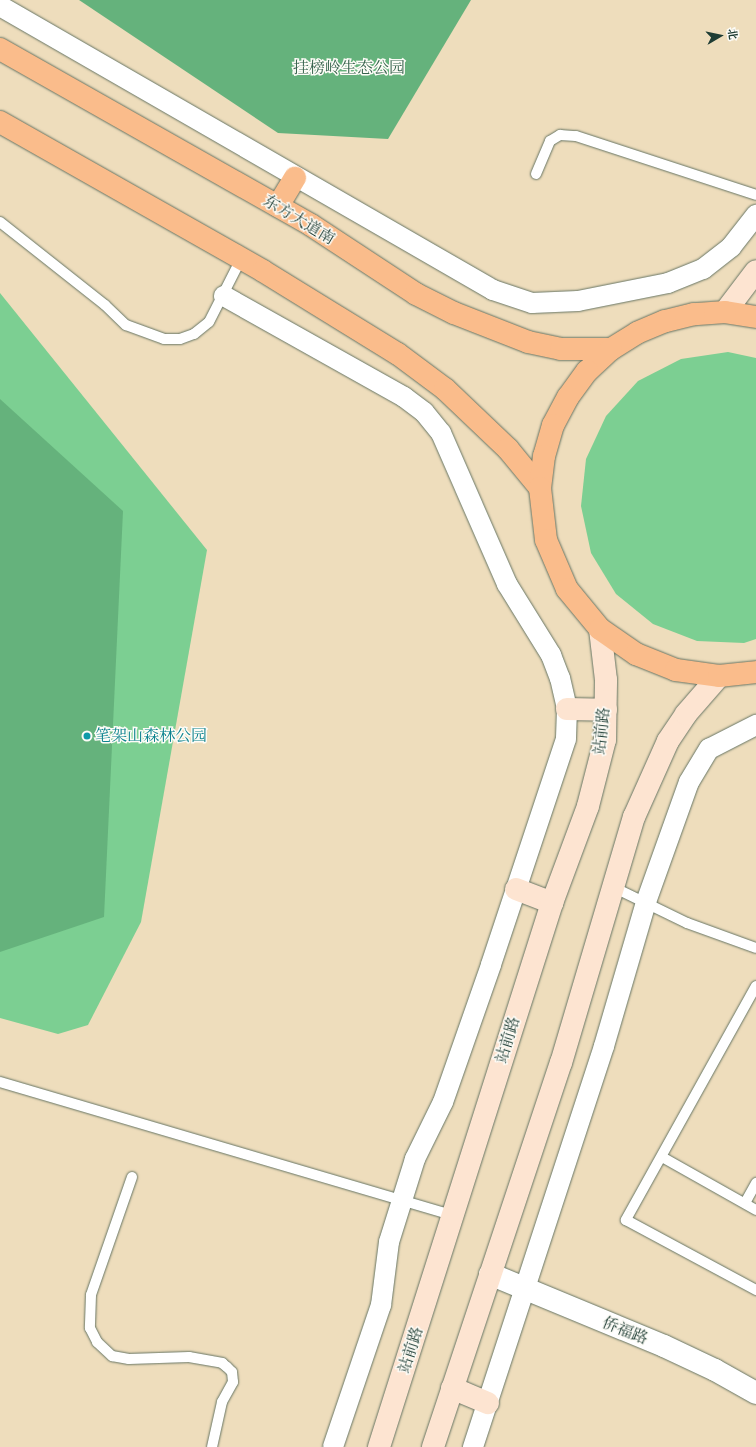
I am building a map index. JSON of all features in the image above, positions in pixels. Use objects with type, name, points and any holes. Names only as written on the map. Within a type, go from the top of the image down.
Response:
[{"type":"main road","name":"东方大道南","points":[[0,49],[278,206],[416,294],[454,313],[528,342],[561,349],[611,349]]},
{"type":"main road","points":[[0,122],[241,259],[398,354],[445,389],[508,449],[540,488]]},
{"type":"main road","points":[[278,206],[295,178]]},
{"type":"main road","points":[[725,312],[756,271]]},
{"type":"main road","points":[[756,317],[725,312],[694,314],[665,321],[637,333],[611,349],[587,371],[568,397],[553,425],[544,456],[540,488],[546,540],[567,589],[600,629],[636,654],[676,670],[719,676],[756,672]]},
{"type":"main road","name":"站前路","points":[[379,1447],[552,903],[588,806],[605,740],[606,710],[600,629]]},
{"type":"main road","points":[[433,1447],[561,1063],[634,817],[668,741],[686,714],[719,676]]},
{"type":"main road","points":[[567,709],[606,710]]},
{"type":"main road","points":[[516,889],[552,903]]},
{"type":"main road","points":[[452,1388],[488,1403]]},
{"type":"street","points":[[0,6],[295,178],[493,290],[532,303],[578,301],[668,283],[703,269],[731,247],[756,215]]},
{"type":"street","points":[[224,296],[404,397],[424,412],[437,428],[458,470],[507,584],[550,655],[560,678],[567,709],[566,739],[516,889],[443,1102],[421,1144],[389,1242],[381,1305],[333,1447]]},
{"type":"street","points":[[473,1447],[604,1046],[646,902],[690,782],[699,763],[709,749],[721,741],[756,725]]},
{"type":"street","name":"侨福路","points":[[490,1274],[524,1290],[664,1346],[715,1370],[756,1393]]},
{"type":"lane","points":[[536,174],[550,141],[560,135],[576,136],[756,195]]},
{"type":"lane","points":[[0,222],[105,305],[126,325],[164,339],[180,339],[194,334],[209,322],[224,296],[241,259]]},
{"type":"lane","points":[[614,888],[646,902],[687,923],[756,948]]},
{"type":"lane","points":[[756,986],[626,1220],[756,1290]]},
{"type":"lane","points":[[0,1082],[454,1215]]},
{"type":"lane","points":[[662,1157],[756,1210]]},
{"type":"lane","points":[[132,1176],[91,1295],[90,1328],[97,1342],[112,1356],[128,1359],[189,1357],[222,1363],[227,1367],[232,1372],[233,1382],[222,1402],[212,1447]]},
{"type":"lane","points":[[745,1203],[756,1183]]},
{"type":"green space","name":"挂榜岭生态公园","points":[[79,0],[471,0],[388,139],[278,133]]},
{"type":"green space","name":"笔架山森林公园","points":[[0,293],[207,550],[141,922],[88,1025],[58,1034],[0,1018]]},
{"type":"green space","points":[[728,352],[756,358],[756,639],[744,643],[697,641],[653,624],[616,594],[591,553],[581,506],[586,459],[606,416],[638,381],[681,359]]},
{"type":"green space","points":[[0,399],[123,511],[104,917],[0,952]]},
{"type":"place","name":"笔架山森林公园","points":[[87,736]]}]
